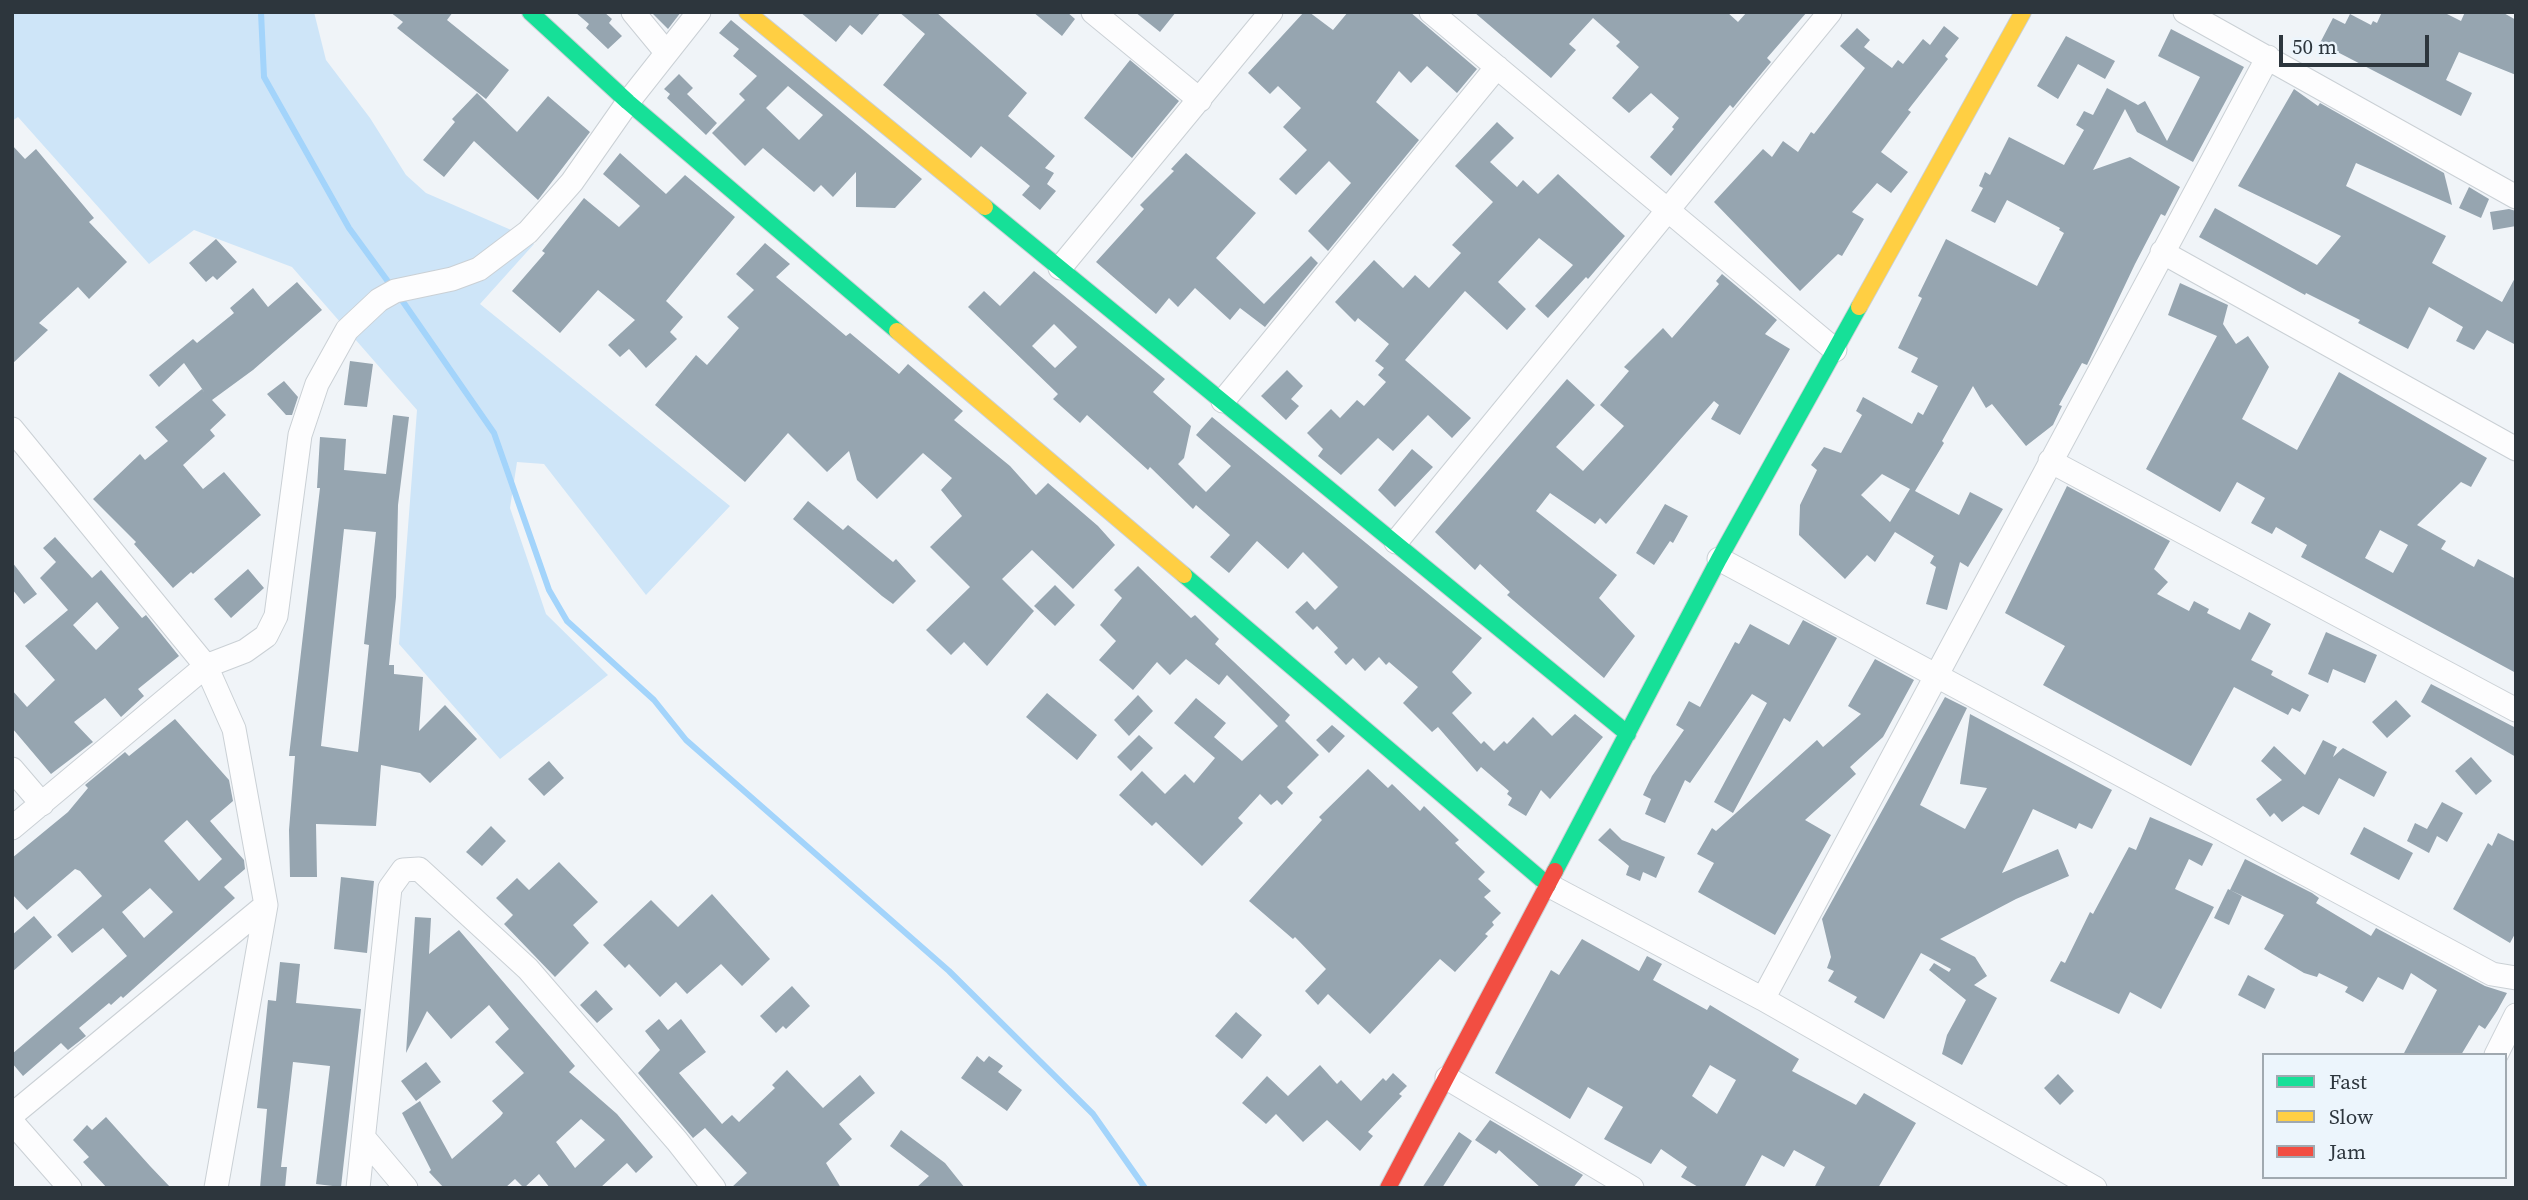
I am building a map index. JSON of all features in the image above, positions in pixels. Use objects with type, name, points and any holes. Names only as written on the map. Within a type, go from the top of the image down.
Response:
[{"type":"street","points":[[530,12],[628,102],[1548,885],[1763,999],[2095,1188]]},
{"type":"street","points":[[633,12],[666,52]]},
{"type":"street","points":[[12,828],[206,666],[245,651],[266,636],[276,616],[300,435],[317,384],[346,330],[387,295],[478,269],[528,232],[572,182],[628,102],[699,12]]},
{"type":"street","points":[[747,12],[1628,734]]},
{"type":"street","points":[[1093,12],[1200,100]]},
{"type":"street","points":[[1060,268],[1271,12]]},
{"type":"street","points":[[1431,12],[1835,350]]},
{"type":"street","points":[[1396,542],[1830,12]]},
{"type":"street","points":[[1388,1188],[1719,559],[2023,12]]},
{"type":"street","points":[[2185,12],[2516,197]]},
{"type":"street","points":[[1763,999],[2267,57]]},
{"type":"street","points":[[1223,401],[1497,68]]},
{"type":"street","points":[[2162,252],[2516,449]]},
{"type":"street","points":[[12,429],[206,666],[234,729],[266,905],[216,1188]]},
{"type":"street","points":[[2050,461],[2516,710]]},
{"type":"street","points":[[1719,559],[2492,974],[2516,978]]},
{"type":"street","points":[[12,769],[42,804]]},
{"type":"street","points":[[358,1188],[390,888],[403,870],[419,869],[528,969],[677,1141],[714,1188]]},
{"type":"street","points":[[12,1115],[266,905]]},
{"type":"street","points":[[2497,1053],[2516,1015]]},
{"type":"street","points":[[1447,1078],[1632,1188]]},
{"type":"street","points":[[12,1122],[70,1188]]},
{"type":"street","points":[[365,1138],[406,1188]]},
{"type":"shaded area","points":[[12,12],[314,12],[326,60],[370,118],[406,175],[426,193],[525,236],[534,244],[480,304],[730,506],[646,595],[544,464],[517,462],[510,508],[546,614],[608,675],[500,759],[399,644],[417,410],[292,267],[194,230],[149,264],[18,117],[12,121]]},
{"type":"building","points":[[390,12],[453,12],[447,20],[509,70],[486,99],[397,28],[403,22]]},
{"type":"building","points":[[575,12],[604,12],[612,19],[609,23],[622,36],[608,49],[586,28],[589,24]]},
{"type":"building","points":[[651,12],[681,12],[668,29]]},
{"type":"building","points":[[800,12],[881,12],[862,35],[850,25],[836,42]]},
{"type":"building","points":[[899,12],[936,12],[1027,93],[1008,116],[1055,156],[1045,168],[1054,173],[1047,184],[1056,191],[1040,210],[1022,195],[1030,186],[981,146],[971,158],[883,85],[925,34]]},
{"type":"building","points":[[1033,12],[1067,12],[1075,19],[1062,36]]},
{"type":"building","points":[[1135,12],[1176,12],[1160,32]]},
{"type":"building","points":[[1304,12],[1309,12],[1333,30],[1348,12],[1410,12],[1477,69],[1457,93],[1427,66],[1411,83],[1399,71],[1376,102],[1419,140],[1328,251],[1308,231],[1351,183],[1329,161],[1296,195],[1279,179],[1307,150],[1283,127],[1301,108],[1278,86],[1270,94],[1248,73]]},
{"type":"building","points":[[1474,12],[1727,12],[1738,22],[1747,12],[1807,12],[1767,58],[1771,62],[1733,108],[1730,105],[1671,176],[1650,157],[1674,129],[1672,127],[1679,118],[1651,93],[1629,113],[1612,98],[1639,67],[1616,46],[1620,42],[1593,18],[1569,44],[1576,50],[1551,78]]},
{"type":"building","points":[[2382,12],[2443,12],[2461,21],[2465,12],[2502,12],[2516,20],[2516,75],[2459,52],[2446,80],[2472,93],[2461,116],[2320,43],[2333,18],[2345,24],[2350,14],[2371,25],[2373,21],[2377,23]]},
{"type":"building","points":[[731,20],[922,179],[895,208],[856,207],[856,172],[833,197],[821,185],[814,192],[763,148],[745,166],[712,133],[745,100],[739,94],[757,76],[733,56],[739,49],[719,33]],"holes":[[[788,86],[823,115],[799,140],[766,108]]]},
{"type":"building","points":[[1944,26],[1959,38],[1945,56],[1948,59],[1908,110],[1911,112],[1881,152],[1908,172],[1891,193],[1877,183],[1852,212],[1864,219],[1842,256],[1838,254],[1800,291],[1714,202],[1763,149],[1772,157],[1783,141],[1798,152],[1811,132],[1814,134],[1865,68],[1840,46],[1857,28],[1870,40],[1864,47],[1892,68],[1898,60],[1903,64],[1923,39],[1930,45]]},
{"type":"building","points":[[2171,29],[2244,67],[2193,162],[2137,132],[2125,109],[2093,170],[2130,157],[2180,187],[2165,216],[2161,214],[2087,365],[2082,363],[2059,405],[2062,406],[2053,425],[2026,446],[1992,404],[1986,408],[1973,386],[1942,441],[1944,443],[1915,491],[1959,515],[1970,492],[2003,509],[1968,567],[1960,562],[1947,610],[1926,604],[1936,567],[1930,563],[1934,556],[1895,532],[1875,562],[1867,555],[1845,579],[1799,535],[1800,505],[1817,470],[1811,465],[1824,447],[1841,453],[1862,415],[1856,411],[1863,397],[1912,424],[1918,412],[1923,415],[1938,386],[1911,372],[1918,358],[1898,348],[1922,298],[1918,296],[1946,239],[2037,286],[2064,233],[2060,228],[2007,200],[1995,223],[1971,211],[1983,188],[1979,186],[1985,172],[1990,175],[2009,137],[2064,165],[2084,130],[2076,125],[2084,111],[2093,115],[2107,88],[2138,105],[2145,101],[2167,141],[2200,77],[2158,56]],"holes":[[[1882,474],[1910,489],[1890,522],[1861,495]]]},
{"type":"building","points":[[2066,36],[2115,61],[2105,79],[2078,64],[2058,99],[2037,86]]},
{"type":"building","points":[[1130,60],[1179,101],[1132,158],[1084,118]]},
{"type":"building","points":[[679,74],[693,88],[687,94],[717,123],[706,135],[667,98],[670,94],[664,89]]},
{"type":"building","points":[[2294,89],[2318,106],[2320,103],[2444,173],[2452,205],[2356,163],[2346,186],[2446,236],[2432,263],[2502,302],[2516,276],[2516,345],[2487,330],[2474,350],[2456,341],[2463,327],[2429,307],[2408,349],[2358,323],[2360,320],[2306,293],[2305,295],[2199,237],[2215,208],[2317,265],[2341,236],[2238,186]]},
{"type":"building","points":[[477,93],[517,132],[548,96],[590,132],[538,200],[474,141],[444,177],[423,160],[455,122],[452,119]]},
{"type":"building","points":[[1497,122],[1514,138],[1490,162],[1517,187],[1523,180],[1538,194],[1558,174],[1625,236],[1588,279],[1586,277],[1548,318],[1535,306],[1573,265],[1539,238],[1498,282],[1526,309],[1507,330],[1465,291],[1405,360],[1471,418],[1452,438],[1428,415],[1393,451],[1378,438],[1341,475],[1318,456],[1323,449],[1307,433],[1331,409],[1340,418],[1357,400],[1364,406],[1386,382],[1378,375],[1384,368],[1375,361],[1389,344],[1358,318],[1355,322],[1335,302],[1374,260],[1403,288],[1415,275],[1429,288],[1461,253],[1452,245],[1493,202],[1455,166]]},
{"type":"building","points":[[12,145],[25,159],[36,149],[94,218],[89,222],[127,262],[89,299],[78,287],[39,323],[48,330],[12,364]]},
{"type":"building","points":[[620,153],[666,194],[685,175],[735,217],[666,301],[683,317],[670,332],[677,339],[646,368],[629,349],[620,357],[608,345],[635,320],[598,290],[560,333],[512,291],[545,253],[542,251],[584,198],[619,227],[640,206],[603,174]]},
{"type":"building","points":[[1186,153],[1256,213],[1216,258],[1264,304],[1311,256],[1318,263],[1265,327],[1240,308],[1230,320],[1195,288],[1178,307],[1169,298],[1156,314],[1096,262],[1144,209],[1140,205],[1174,171],[1171,169]]},
{"type":"building","points":[[2469,187],[2489,199],[2481,218],[2459,208]]},
{"type":"building","points":[[2509,209],[2516,211],[2516,226],[2493,230],[2490,212]]},
{"type":"building","points":[[216,239],[237,262],[217,280],[213,276],[206,282],[189,263]]},
{"type":"building","points":[[765,243],[790,264],[776,277],[846,336],[850,333],[899,374],[908,364],[963,411],[954,420],[1010,466],[1036,495],[1048,483],[1098,526],[1115,545],[1073,589],[1032,550],[1002,579],[1034,611],[987,666],[964,642],[951,655],[926,630],[970,587],[930,547],[962,516],[941,490],[952,478],[923,453],[877,499],[857,480],[849,451],[827,472],[788,433],[745,482],[655,405],[696,355],[707,365],[739,328],[727,317],[754,290],[736,274]]},
{"type":"building","points":[[1034,271],[1165,379],[1153,392],[1191,426],[1184,458],[1178,464],[1206,492],[1231,466],[1196,435],[1212,417],[1482,638],[1452,672],[1472,693],[1452,713],[1481,744],[1484,741],[1494,751],[1504,741],[1507,744],[1533,717],[1552,736],[1575,714],[1603,737],[1550,799],[1541,790],[1526,816],[1508,805],[1512,798],[1507,794],[1509,791],[1481,767],[1477,772],[1438,727],[1432,732],[1403,703],[1418,687],[1389,662],[1386,665],[1379,657],[1365,671],[1353,658],[1346,665],[1334,652],[1338,648],[1317,626],[1313,630],[1295,612],[1307,601],[1315,610],[1338,587],[1303,552],[1288,569],[1257,541],[1229,573],[1210,557],[1230,535],[1196,505],[1193,509],[1150,467],[1148,470],[1087,415],[1080,423],[1053,399],[1058,394],[968,307],[984,291],[1000,306]],"holes":[[[1054,324],[1077,347],[1055,368],[1032,346]]]},
{"type":"building","points":[[1722,274],[1777,320],[1765,334],[1790,349],[1740,435],[1711,419],[1719,405],[1714,401],[1606,524],[1600,518],[1595,524],[1550,493],[1536,511],[1617,575],[1599,598],[1635,636],[1604,678],[1507,595],[1510,592],[1480,564],[1475,570],[1435,532],[1567,379],[1595,405],[1556,447],[1583,471],[1624,426],[1600,405],[1629,371],[1624,367],[1663,328],[1672,338],[1719,284],[1716,281]]},
{"type":"building","points":[[297,282],[322,310],[253,370],[212,400],[226,415],[210,430],[215,436],[183,465],[203,489],[224,472],[261,515],[173,588],[134,544],[136,542],[93,499],[140,454],[145,460],[168,441],[155,427],[202,389],[205,393],[184,363],[159,387],[149,375],[193,339],[197,343],[234,313],[230,308],[253,288],[268,307]]},
{"type":"building","points":[[2180,283],[2228,305],[2223,324],[2236,344],[2248,336],[2269,367],[2242,419],[2297,450],[2339,372],[2487,458],[2471,487],[2461,482],[2417,525],[2446,541],[2441,549],[2474,567],[2478,559],[2516,579],[2516,673],[2301,557],[2307,545],[2276,527],[2272,534],[2251,523],[2265,498],[2237,482],[2220,512],[2146,469],[2217,336],[2168,315]],"holes":[[[2380,530],[2408,545],[2393,573],[2365,558]]]},
{"type":"building","points":[[350,361],[373,364],[367,407],[344,405]]},
{"type":"building","points":[[1287,370],[1303,386],[1291,399],[1299,406],[1286,420],[1261,396]]},
{"type":"building","points":[[284,381],[298,397],[292,415],[286,415],[267,394]]},
{"type":"building","points":[[393,415],[409,417],[398,505],[396,597],[389,665],[394,665],[394,674],[423,677],[419,731],[445,705],[477,739],[430,783],[420,773],[381,765],[376,826],[316,824],[317,877],[290,877],[289,830],[295,756],[289,756],[320,488],[317,488],[320,437],[346,439],[344,470],[386,474]],"holes":[[[344,529],[376,532],[364,644],[369,645],[358,752],[321,746]]]},
{"type":"building","points":[[1412,449],[1433,467],[1395,507],[1378,490]]},
{"type":"building","points":[[2067,486],[2170,541],[2154,569],[2168,582],[2157,594],[2189,611],[2194,601],[2209,609],[2207,613],[2240,630],[2249,612],[2271,624],[2251,660],[2273,671],[2271,675],[2309,695],[2300,712],[2292,708],[2288,715],[2234,687],[2191,766],[2043,685],[2065,646],[2005,613]]},
{"type":"building","points":[[808,501],[843,530],[848,525],[893,562],[896,559],[916,581],[893,604],[882,596],[793,519]]},
{"type":"building","points":[[1665,504],[1688,516],[1673,543],[1670,541],[1654,565],[1636,553]]},
{"type":"building","points":[[55,537],[92,578],[101,570],[142,618],[146,615],[179,656],[138,689],[144,696],[121,717],[105,698],[74,722],[93,742],[51,774],[12,728],[12,690],[27,707],[55,680],[25,646],[68,610],[40,578],[56,562],[43,548]],"holes":[[[97,602],[119,628],[96,650],[73,625]]]},
{"type":"building","points":[[12,562],[37,594],[24,604],[12,589]]},
{"type":"building","points":[[1138,566],[1191,618],[1195,615],[1219,639],[1215,644],[1290,715],[1285,721],[1319,755],[1287,787],[1293,793],[1282,805],[1277,800],[1271,805],[1260,794],[1238,818],[1243,823],[1202,866],[1156,822],[1152,826],[1119,795],[1142,771],[1165,794],[1185,774],[1194,783],[1215,758],[1174,723],[1196,698],[1226,723],[1214,737],[1242,761],[1278,726],[1227,675],[1219,685],[1186,659],[1170,675],[1157,662],[1133,690],[1099,660],[1116,641],[1100,625],[1122,598],[1114,590]]},
{"type":"building","points":[[248,569],[264,588],[231,618],[214,599]]},
{"type":"building","points":[[1055,585],[1075,605],[1055,626],[1034,606]]},
{"type":"building","points":[[1803,620],[1837,638],[1790,722],[1784,718],[1733,813],[1714,802],[1767,703],[1752,694],[1690,783],[1685,780],[1665,823],[1645,814],[1651,799],[1643,795],[1652,776],[1684,730],[1676,725],[1689,701],[1700,707],[1735,642],[1739,644],[1750,624],[1789,645]]},
{"type":"building","points":[[2326,632],[2377,655],[2365,683],[2333,669],[2328,683],[2308,674]]},
{"type":"building","points":[[1875,659],[1914,680],[1883,737],[1850,767],[1856,774],[1805,820],[1831,835],[1775,935],[1698,892],[1714,863],[1697,854],[1712,828],[1716,831],[1817,740],[1823,747],[1861,714],[1848,706]]},
{"type":"building","points":[[2431,684],[2516,728],[2516,757],[2421,702]]},
{"type":"building","points":[[1047,693],[1097,735],[1077,760],[1026,717]]},
{"type":"building","points":[[1138,695],[1153,711],[1129,736],[1114,720]]},
{"type":"building","points":[[1945,697],[1967,708],[1920,805],[1965,829],[1987,788],[1960,784],[1970,714],[2112,790],[2092,829],[2079,823],[2076,829],[2033,809],[2002,873],[2058,849],[2069,876],[2016,899],[1940,939],[1975,957],[1987,976],[1974,985],[1997,998],[1962,1065],[1942,1054],[1947,1035],[1966,1000],[1929,970],[1934,963],[1949,972],[1951,969],[1921,953],[1884,1019],[1854,1002],[1857,997],[1828,981],[1834,971],[1827,968],[1831,957],[1822,919]]},
{"type":"building","points":[[2396,700],[2411,716],[2387,738],[2372,722]]},
{"type":"building","points":[[175,719],[229,780],[233,801],[210,821],[244,860],[245,869],[224,887],[235,898],[123,998],[121,996],[111,1005],[109,1003],[79,1028],[86,1036],[68,1050],[61,1043],[23,1076],[12,1063],[12,1054],[127,956],[103,928],[72,953],[57,935],[102,896],[80,871],[75,869],[27,910],[12,894],[12,858],[68,812],[88,788],[85,785],[125,752],[129,756]],"holes":[[[187,820],[222,859],[199,881],[164,841]],[[150,888],[173,912],[144,938],[122,912]]]},
{"type":"building","points":[[1332,725],[1345,736],[1329,753],[1316,740]]},
{"type":"building","points":[[1139,735],[1153,748],[1131,771],[1117,757]]},
{"type":"building","points":[[2323,740],[2337,747],[2333,757],[2343,748],[2387,772],[2374,797],[2339,778],[2319,815],[2303,806],[2282,822],[2274,813],[2270,817],[2256,799],[2282,780],[2261,761],[2274,746],[2305,775]]},
{"type":"building","points":[[2471,757],[2492,781],[2476,795],[2455,771]]},
{"type":"building","points":[[549,761],[564,778],[544,796],[528,779]]},
{"type":"building","points":[[1368,769],[1388,788],[1392,784],[1420,811],[1424,806],[1459,840],[1455,843],[1485,872],[1478,879],[1491,891],[1484,897],[1501,913],[1485,934],[1488,936],[1455,972],[1440,959],[1370,1034],[1328,994],[1318,1005],[1305,991],[1326,969],[1295,937],[1293,939],[1249,901],[1322,820],[1319,817]]},
{"type":"building","points":[[2442,802],[2463,813],[2447,842],[2437,836],[2429,853],[2407,841],[2415,823],[2427,829]]},
{"type":"building","points":[[2150,817],[2213,844],[2202,866],[2189,859],[2175,889],[2214,907],[2161,1009],[2130,992],[2119,1014],[2050,981],[2061,961],[2065,963],[2090,912],[2093,914],[2129,847],[2136,850]]},
{"type":"building","points":[[491,826],[506,841],[482,866],[466,852]]},
{"type":"building","points":[[2364,827],[2413,853],[2399,880],[2350,854]]},
{"type":"building","points":[[1610,828],[1622,840],[1665,857],[1656,878],[1643,872],[1640,881],[1626,875],[1629,866],[1598,840]]},
{"type":"building","points":[[2498,833],[2516,842],[2516,932],[2510,943],[2453,909],[2488,843],[2492,846]]},
{"type":"building","points":[[2245,859],[2312,893],[2319,898],[2316,903],[2371,936],[2376,928],[2485,986],[2507,993],[2485,1029],[2479,1025],[2462,1053],[2404,1053],[2437,990],[2411,973],[2403,990],[2378,977],[2363,1002],[2345,992],[2348,987],[2319,973],[2317,977],[2304,973],[2264,949],[2284,915],[2230,890]]},
{"type":"building","points":[[559,862],[598,902],[573,925],[589,943],[555,977],[504,924],[513,915],[496,898],[517,878],[529,890]]},
{"type":"building","points":[[341,877],[374,881],[367,953],[334,949]]},
{"type":"building","points":[[2228,889],[2242,896],[2229,925],[2214,918]]},
{"type":"building","points":[[712,894],[770,959],[742,986],[721,964],[687,994],[676,982],[660,997],[629,964],[625,968],[603,945],[651,900],[678,927]]},
{"type":"building","points":[[34,916],[52,937],[12,972],[12,935]]},
{"type":"building","points":[[415,917],[431,918],[429,954],[459,930],[575,1066],[569,1072],[617,1114],[653,1157],[636,1173],[627,1163],[600,1188],[550,1188],[539,1174],[524,1188],[515,1179],[505,1188],[444,1188],[429,1172],[431,1170],[402,1113],[420,1101],[452,1159],[500,1117],[503,1113],[492,1101],[524,1073],[495,1042],[509,1029],[489,1005],[451,1039],[427,1011],[406,1053]],"holes":[[[581,1119],[605,1140],[575,1168],[556,1142]]]},
{"type":"building","points":[[1582,939],[1639,971],[1647,956],[1662,964],[1653,980],[1707,1010],[1710,1005],[1799,1059],[1792,1071],[1856,1105],[1864,1093],[1916,1123],[1878,1188],[1814,1188],[1825,1167],[1794,1150],[1784,1167],[1762,1155],[1744,1188],[1700,1188],[1681,1177],[1687,1167],[1661,1149],[1651,1164],[1604,1139],[1623,1107],[1588,1087],[1570,1119],[1495,1073],[1551,970],[1559,975]],"holes":[[[1710,1065],[1736,1080],[1717,1114],[1692,1096]]]},
{"type":"building","points":[[280,962],[300,964],[296,1003],[361,1009],[341,1187],[316,1184],[330,1066],[293,1062],[281,1167],[287,1167],[285,1188],[260,1188],[267,1109],[257,1108],[268,1000],[276,1001]]},
{"type":"building","points":[[2248,975],[2275,989],[2265,1009],[2238,995]]},
{"type":"building","points":[[792,986],[810,1006],[786,1029],[783,1026],[776,1033],[760,1016]]},
{"type":"building","points":[[596,990],[613,1009],[597,1023],[580,1005]]},
{"type":"building","points":[[1236,1012],[1262,1035],[1242,1059],[1215,1036]]},
{"type":"building","points":[[659,1019],[668,1030],[681,1019],[706,1052],[679,1073],[722,1124],[732,1115],[739,1122],[775,1088],[772,1085],[787,1070],[823,1108],[860,1075],[875,1093],[839,1124],[852,1139],[826,1163],[841,1188],[731,1188],[747,1173],[705,1128],[693,1138],[638,1073],[660,1050],[645,1031]]},
{"type":"building","points":[[977,1056],[984,1062],[989,1056],[1003,1066],[998,1072],[1022,1090],[1007,1111],[961,1078]]},
{"type":"building","points":[[426,1062],[441,1082],[416,1101],[401,1081]]},
{"type":"building","points":[[1320,1065],[1337,1084],[1341,1080],[1361,1101],[1383,1078],[1386,1081],[1393,1073],[1407,1086],[1399,1094],[1402,1096],[1368,1132],[1373,1136],[1360,1151],[1327,1120],[1303,1142],[1276,1114],[1266,1124],[1242,1103],[1267,1076],[1288,1096]]},
{"type":"building","points":[[2058,1074],[2074,1091],[2060,1105],[2044,1088]]},
{"type":"building","points":[[106,1117],[171,1188],[107,1188],[83,1162],[89,1157],[73,1140],[87,1125],[92,1130]]},
{"type":"building","points":[[1490,1120],[1583,1175],[1573,1188],[1541,1188],[1499,1150],[1496,1154],[1475,1140]]},
{"type":"building","points":[[901,1130],[945,1163],[965,1188],[916,1188],[929,1176],[890,1146]]},
{"type":"building","points":[[1459,1132],[1472,1141],[1442,1188],[1422,1188]]},
{"type":"waterway","points":[[261,12],[264,77],[349,228],[392,287]]},
{"type":"waterway","points":[[399,296],[494,433],[549,590],[567,621],[654,700],[686,740],[949,971],[1093,1114],[1145,1188]]},
{"type":"traffic: fast","points":[[530,12],[628,102],[897,331]]},
{"type":"traffic: fast","points":[[985,207],[1628,734]]},
{"type":"traffic: fast","points":[[1555,871],[1719,559],[1859,307]]},
{"type":"traffic: fast","points":[[1184,575],[1548,885]]},
{"type":"traffic: slow","points":[[747,12],[985,207]]},
{"type":"traffic: slow","points":[[1859,307],[2023,12]]},
{"type":"traffic: slow","points":[[897,331],[1184,575]]},
{"type":"traffic: jam","points":[[1388,1188],[1555,871]]}]
